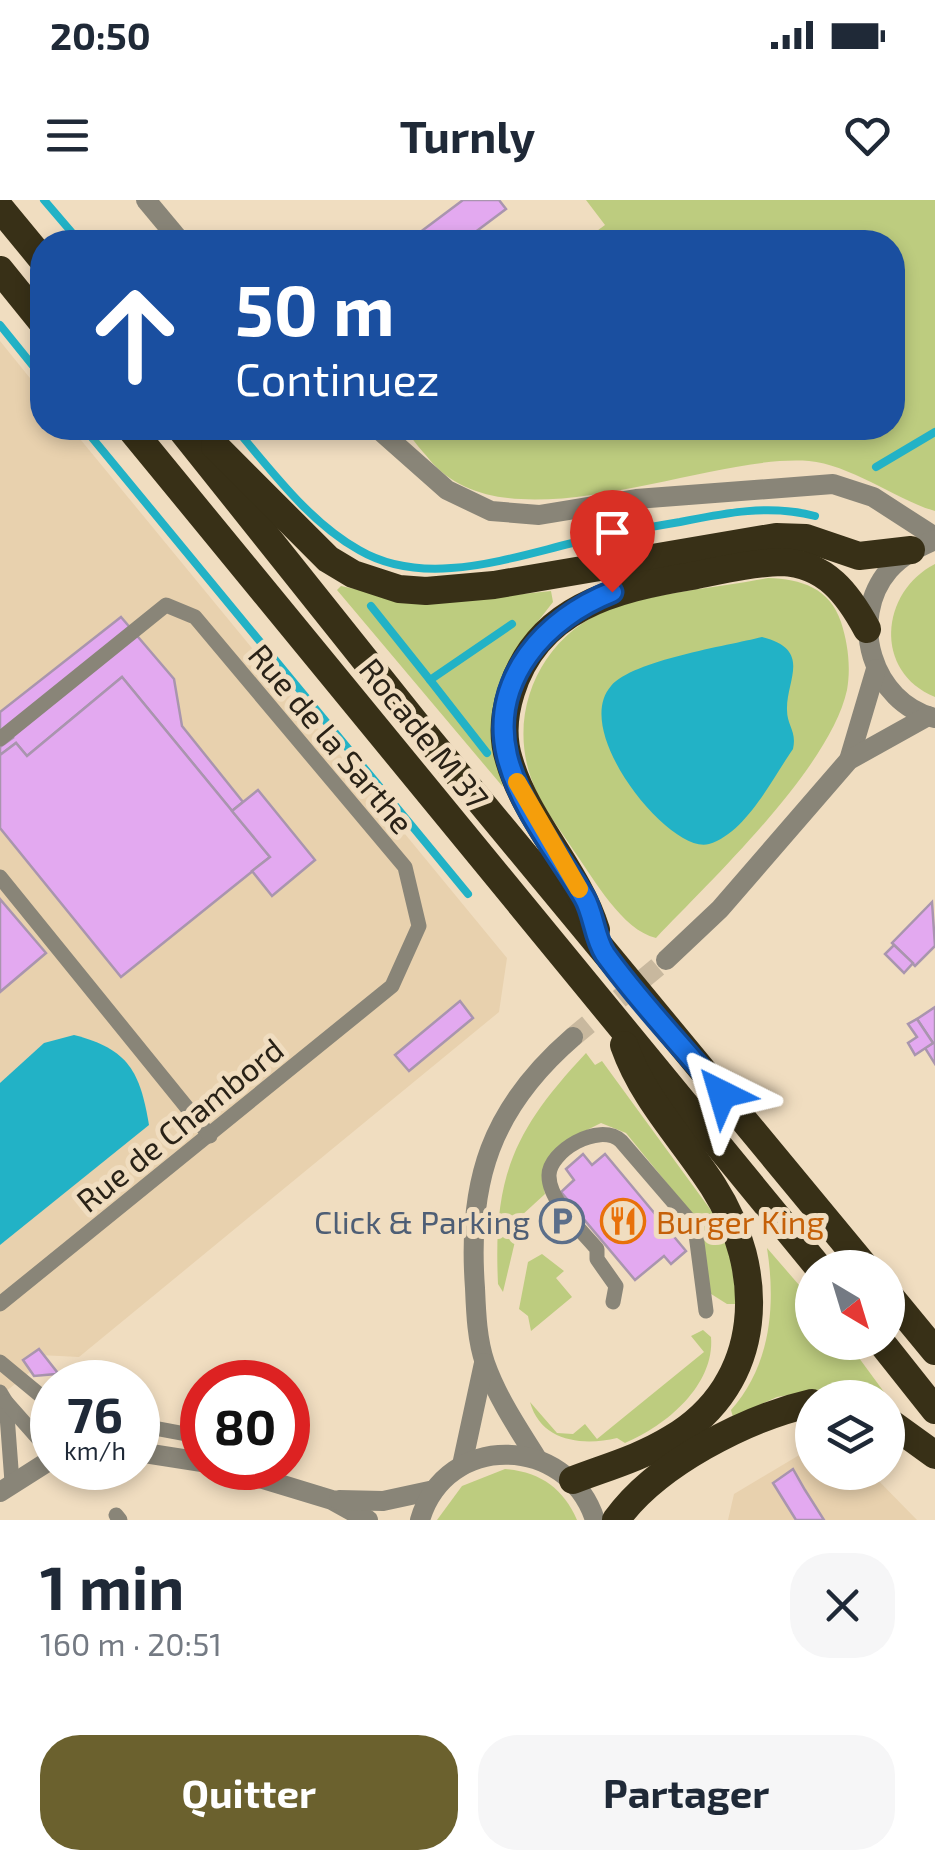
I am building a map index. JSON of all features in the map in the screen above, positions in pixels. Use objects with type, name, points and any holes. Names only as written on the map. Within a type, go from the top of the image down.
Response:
[{"type":"highway","points":[[0,208],[30,244]]},
{"type":"highway","points":[[0,270],[30,307]]},
{"type":"highway","name":"Rocade M 37","points":[[140,440],[803,1250]]},
{"type":"highway","name":"Rocade M 37","points":[[190,440],[602,950],[851,1250]]},
{"type":"highway","points":[[208,440],[328,559],[367,580],[400,589],[494,586],[776,536],[806,538],[846,555],[877,556],[927,543]]},
{"type":"highway","points":[[602,950],[587,902],[532,815],[507,756],[507,704],[521,667],[540,636],[574,610],[612,592],[782,562],[808,566],[833,581],[868,629]]},
{"type":"highway","points":[[573,1480],[650,1451],[674,1438],[709,1408],[739,1359],[752,1304],[746,1255],[731,1216],[637,1082],[616,1024]]},
{"type":"highway","points":[[905,1315],[935,1352]]},
{"type":"highway","points":[[895,1360],[935,1410]]},
{"type":"highway","points":[[616,1520],[638,1494],[728,1434],[795,1409]]},
{"type":"highway","points":[[905,1433],[935,1455]]},
{"type":"street","points":[[146,200],[171,230]]},
{"type":"street","points":[[390,440],[446,490],[491,511],[539,515],[636,500],[833,484],[864,492],[927,543],[887,571],[872,599],[868,629],[876,669],[849,760]]},
{"type":"street","points":[[876,669],[907,705],[932,717]]},
{"type":"street","points":[[666,960],[720,909],[849,760],[932,717]]},
{"type":"street","points":[[462,1465],[484,1362],[472,1244],[484,1160],[494,1136],[529,1080],[573,1037]]},
{"type":"street","points":[[484,1362],[509,1414],[536,1457],[573,1480],[595,1520]]},
{"type":"street","points":[[420,1520],[434,1490],[462,1465],[491,1454],[536,1457]]},
{"type":"street","points":[[6,1487],[30,1471]]},
{"type":"street","points":[[308,1490],[368,1520]]},
{"type":"street","points":[[332,1500],[383,1500],[434,1490]]},
{"type":"lane","name":"Rue de la Sarthe","points":[[0,739],[166,605],[195,617],[404,867],[419,926],[392,986]]},
{"type":"lane","points":[[0,876],[210,1136]]},
{"type":"lane","name":"Rue de Chambord","points":[[0,1304],[392,986]]},
{"type":"lane","points":[[613,1302],[616,1286],[598,1259],[597,1249],[554,1193],[548,1176],[566,1150],[602,1131],[621,1140],[695,1227],[706,1311]]},
{"type":"lane","points":[[0,1362],[30,1387]]},
{"type":"lane","points":[[3,1397],[30,1430]]},
{"type":"lane","points":[[3,1397],[6,1487]]},
{"type":"shaded area","points":[[0,341],[30,378],[30,440],[81,440],[507,958],[499,1012],[79,1357],[39,1355],[39,1360],[30,1360],[30,1372],[0,1396]]},
{"type":"shaded area","points":[[795,1458],[795,1490],[888,1490],[917,1520],[728,1520],[734,1494]]},
{"type":"green space","points":[[586,200],[935,200],[935,511],[841,469],[809,461],[765,462],[555,499],[506,498],[463,486],[429,459],[414,440],[905,440],[905,230],[598,230],[605,225]]},
{"type":"green space","points":[[935,564],[935,697],[915,685],[901,670],[891,632],[894,612],[903,593]]},
{"type":"green space","points":[[768,578],[803,583],[830,601],[845,639],[849,664],[847,690],[836,721],[794,787],[737,854],[656,938],[632,925],[610,902],[539,797],[525,752],[528,702],[549,656],[586,621],[610,609],[646,599]]},
{"type":"green space","points":[[341,586],[424,604],[551,591],[553,602],[521,646],[500,687],[493,732],[503,787],[337,590]]},
{"type":"green space","points":[[586,1053],[595,1065],[602,1061],[718,1220],[728,1239],[737,1304],[727,1304],[708,1292],[701,1225],[626,1133],[601,1123],[579,1134],[542,1176],[545,1194],[521,1216],[503,1292],[498,1284],[499,1214],[513,1158],[541,1107]]},
{"type":"green space","points":[[767,1248],[795,1280],[795,1360],[860,1360],[875,1380],[795,1380],[795,1394],[777,1397],[733,1417],[731,1410],[755,1374],[767,1334]]},
{"type":"green space","points":[[542,1254],[564,1271],[556,1278],[572,1297],[531,1331],[528,1316],[519,1309],[528,1262]]},
{"type":"green space","points":[[703,1330],[711,1337],[710,1355],[696,1387],[671,1415],[641,1436],[625,1443],[617,1438],[577,1441],[553,1433],[536,1415],[530,1402],[557,1433],[573,1434],[585,1424],[597,1439],[704,1352],[691,1336]]},
{"type":"green space","points":[[505,1469],[529,1474],[549,1484],[565,1499],[577,1520],[437,1520],[462,1486]]},
{"type":"water","points":[[762,637],[778,643],[792,658],[787,710],[793,749],[757,804],[735,829],[709,844],[692,843],[672,831],[631,787],[604,732],[602,706],[611,686],[639,669]]},
{"type":"water","points":[[74,1035],[108,1048],[129,1065],[141,1091],[149,1125],[0,1245],[0,1083],[44,1043]]},
{"type":"building","points":[[463,200],[499,200],[506,209],[478,230],[423,230]]},
{"type":"building","points":[[121,617],[174,679],[182,726],[243,802],[232,811],[122,677],[27,756],[16,743],[0,755],[0,747],[14,737],[0,744],[0,712]]},
{"type":"building","points":[[122,677],[270,857],[121,977],[0,828],[0,755],[16,743],[27,756]]},
{"type":"building","points":[[258,790],[315,860],[272,896],[252,871],[270,857],[232,811]]},
{"type":"building","points":[[0,899],[46,953],[0,992]]},
{"type":"building","points":[[932,902],[935,946],[915,966],[892,943]]},
{"type":"building","points":[[894,945],[913,963],[904,973],[885,954]]},
{"type":"building","points":[[460,1001],[473,1018],[409,1071],[395,1055]]},
{"type":"building","points":[[935,1007],[935,1064],[925,1048],[933,1043],[917,1019]]},
{"type":"building","points":[[917,1019],[933,1043],[915,1055],[908,1043],[917,1037],[908,1024]]},
{"type":"building","name":"Burger King","points":[[583,1154],[592,1165],[605,1154],[686,1251],[671,1264],[664,1256],[635,1280],[561,1192],[574,1180],[566,1169]]},
{"type":"building","points":[[39,1349],[48,1360],[30,1360],[30,1370],[23,1360]]},
{"type":"building","points":[[793,1469],[795,1490],[806,1490],[824,1520],[796,1520],[773,1483]]},
{"type":"waterway","points":[[44,200],[70,230]]},
{"type":"waterway","points":[[0,325],[30,362]]},
{"type":"waterway","points":[[876,467],[935,432]]},
{"type":"waterway","points":[[94,440],[468,894]]},
{"type":"waterway","points":[[245,440],[292,495],[341,538],[386,562],[415,568],[474,566],[612,534],[731,513],[764,510],[815,516]]},
{"type":"waterway","points":[[371,606],[430,680],[512,624]]},
{"type":"waterway","points":[[430,680],[487,753]]},
{"type":"tunnel","points":[[573,1037],[666,960]]},
{"type":"slow traffic","points":[[517,782],[532,815],[579,889]]},
{"type":"place","name":"Click & Parking","points":[[562,1221]]},
{"type":"place","name":"Burger King","points":[[623,1221]]},
{"type":"route","points":[[612,592],[556,622],[526,655],[507,704],[507,756],[532,815],[587,902],[602,950],[722,1094]]}]
